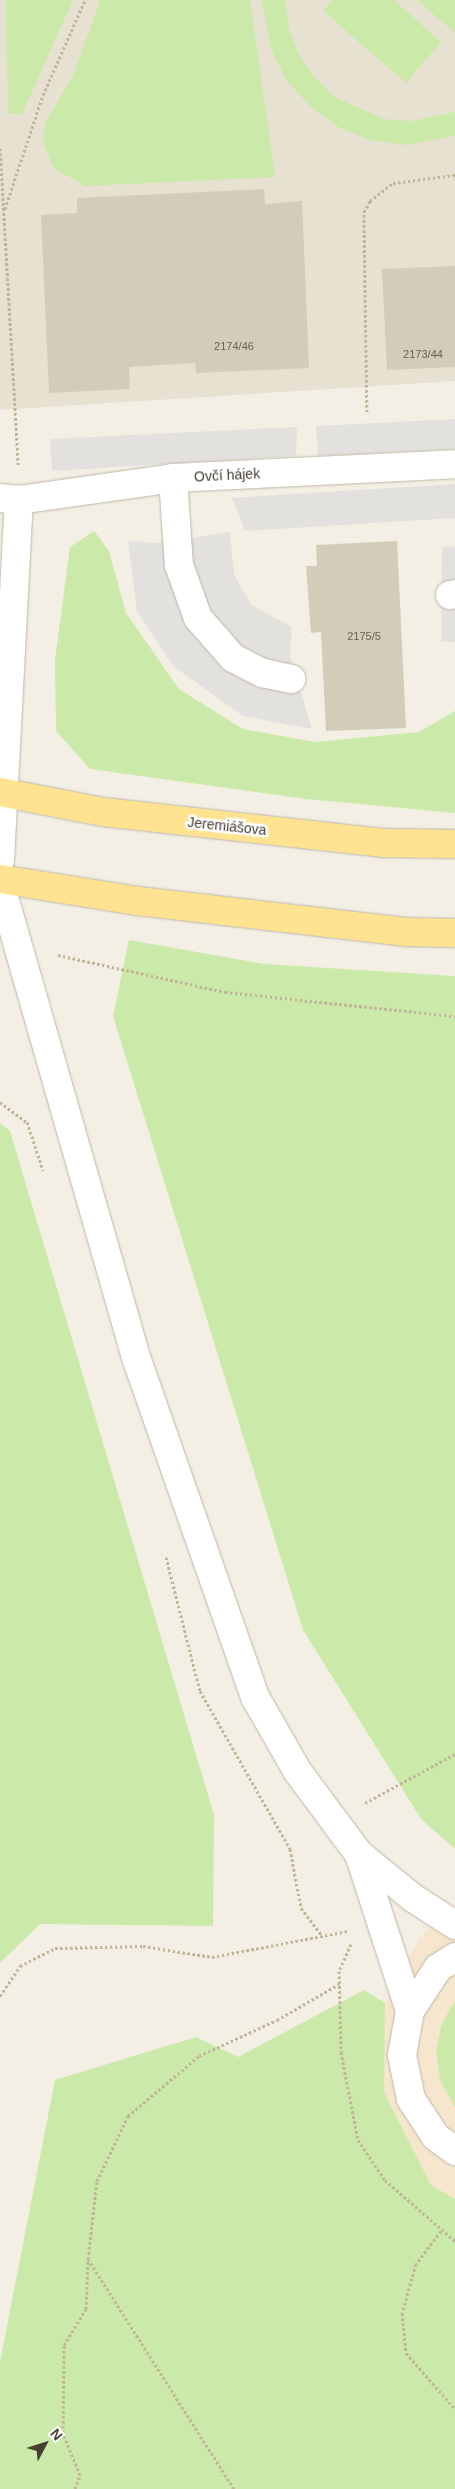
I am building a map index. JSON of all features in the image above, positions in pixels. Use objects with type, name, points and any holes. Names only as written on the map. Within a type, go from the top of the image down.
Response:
[{"type":"main road","name":"Jeremiášova","points":[[2,792],[113,813],[385,843],[455,844]]},
{"type":"main road","points":[[0,881],[138,901],[407,932],[455,933]]},
{"type":"street","name":"Ovčí hájek","points":[[10,499],[173,478],[455,464]]},
{"type":"street","points":[[173,478],[180,565],[198,618],[212,638],[233,658],[263,673],[290,679]]},
{"type":"street","points":[[0,860],[10,499]]},
{"type":"street","points":[[0,881],[138,1360],[255,1697],[298,1772],[359,1854],[413,1898],[455,1925]]},
{"type":"street","points":[[359,1854],[370,1927],[410,2011]]},
{"type":"street","points":[[455,1957],[438,1968],[410,2011],[402,2055],[411,2099],[436,2137],[455,2151]]},
{"type":"path","points":[[4,212],[43,95],[85,0]]},
{"type":"path","points":[[0,148],[4,212],[10,499]]},
{"type":"path","points":[[367,412],[364,212],[370,201],[393,183],[455,175]]},
{"type":"path","points":[[69,958],[225,992],[455,1016]]},
{"type":"path","points":[[364,1804],[455,1754]]},
{"type":"path","points":[[370,1927],[339,1971],[341,2052],[358,2140],[385,2180],[441,2231],[455,2241]]},
{"type":"path","points":[[0,1996],[20,1966],[55,1948],[143,1946],[212,1957],[370,1927]]},
{"type":"path","points":[[75,2489],[80,2475],[63,2433],[64,2346],[86,2309],[88,2259],[97,2181],[128,2116],[199,2056],[277,2020],[340,1984]]},
{"type":"path","points":[[441,2231],[416,2264],[402,2313],[406,2353],[455,2409]]},
{"type":"path","points":[[88,2259],[234,2489]]},
{"type":"shaded area","points":[[0,0],[455,0],[455,381],[0,410]]},
{"type":"shaded area","points":[[455,419],[455,449],[318,456],[316,426]]},
{"type":"shaded area","points":[[297,427],[296,456],[52,471],[50,439]]},
{"type":"shaded area","points":[[455,484],[455,518],[245,531],[232,498]]},
{"type":"shaded area","points":[[230,532],[234,574],[251,605],[292,627],[290,656],[312,729],[243,716],[173,666],[137,611],[128,541],[158,543]]},
{"type":"shaded area","points":[[455,546],[455,642],[441,642],[442,547]]},
{"type":"shaded area","points":[[455,1906],[455,2199],[431,2185],[383,2092],[385,2003],[420,1937]]},
{"type":"green space","points":[[6,0],[73,0],[22,114],[8,113]]},
{"type":"green space","points":[[100,0],[250,0],[275,177],[85,186],[54,168],[43,143],[46,121],[73,76]]},
{"type":"green space","points":[[262,0],[285,0],[289,30],[299,55],[315,78],[335,97],[384,119],[411,121],[455,112],[455,136],[405,145],[370,140],[338,127],[311,107],[287,81],[271,49]]},
{"type":"green space","points":[[333,0],[394,0],[441,42],[406,83],[323,11]]},
{"type":"green space","points":[[417,0],[455,0],[455,33]]},
{"type":"green space","points":[[94,531],[109,551],[126,613],[179,689],[243,729],[316,742],[419,732],[455,711],[455,813],[306,799],[90,769],[56,731],[55,660],[70,547]]},
{"type":"green space","points":[[129,940],[265,964],[455,976],[455,1849],[421,1819],[303,1630],[113,1016]]},
{"type":"green space","points":[[0,1123],[10,1131],[214,1815],[213,1926],[40,1924],[0,1963]]},
{"type":"green space","points":[[364,1990],[385,2003],[384,2092],[431,2185],[455,2199],[455,2489],[0,2489],[0,2362],[55,2080],[196,2037],[238,2057]]},
{"type":"green space","points":[[455,2001],[455,2107],[440,2080],[436,2051],[442,2023]]},
{"type":"building","points":[[264,189],[265,204],[302,201],[309,368],[196,373],[195,363],[129,367],[130,389],[49,393],[41,215],[77,213],[77,198]]},
{"type":"building","points":[[455,266],[455,367],[387,370],[382,269]]},
{"type":"building","points":[[397,541],[406,728],[326,731],[321,632],[311,633],[306,566],[317,566],[316,545]]}]
